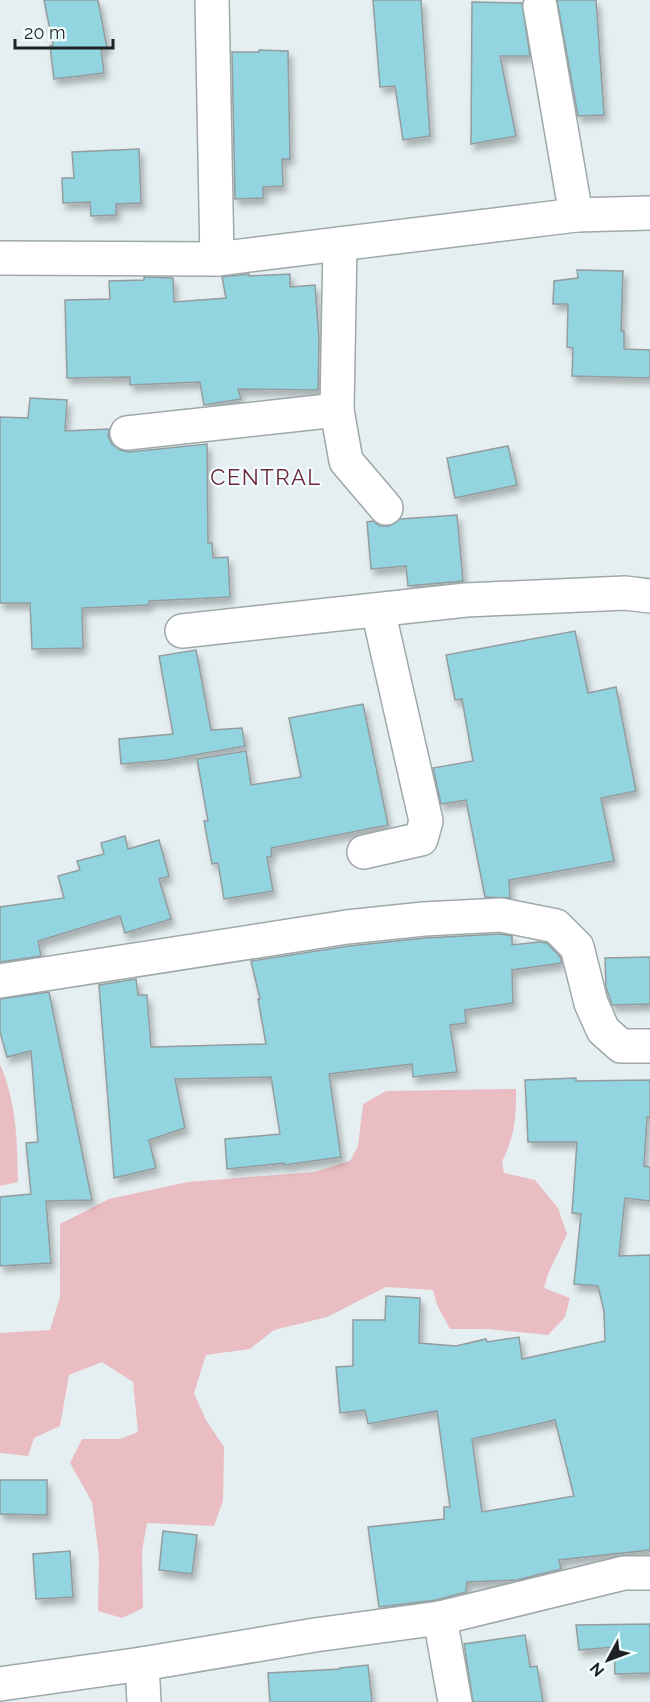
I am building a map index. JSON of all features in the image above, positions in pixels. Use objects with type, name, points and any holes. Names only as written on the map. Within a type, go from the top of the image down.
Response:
[{"type":"street","points":[[212,0],[217,259]]},
{"type":"street","points":[[540,6],[576,215]]},
{"type":"street","points":[[0,258],[217,259],[576,215],[650,213]]},
{"type":"street","points":[[340,244],[337,410],[346,461],[386,508]]},
{"type":"street","points":[[127,433],[337,410]]},
{"type":"street","points":[[182,632],[477,599],[625,593],[650,596]]},
{"type":"street","points":[[364,852],[421,839],[426,821],[378,610]]},
{"type":"street","points":[[0,981],[347,927],[424,918],[501,915],[556,926],[577,947],[591,1003],[603,1030],[621,1046],[650,1046]]},
{"type":"street","points":[[0,1684],[440,1618],[624,1573],[650,1573]]},
{"type":"street","points":[[440,1618],[455,1702]]},
{"type":"street","points":[[142,1664],[144,1702]]},
{"type":"shaded area","points":[[0,1064],[13,1108],[18,1182],[0,1186]]},
{"type":"shaded area","points":[[516,1089],[514,1127],[502,1162],[504,1173],[535,1180],[558,1208],[567,1234],[548,1274],[544,1288],[570,1298],[565,1317],[548,1335],[487,1329],[450,1329],[437,1305],[433,1290],[386,1287],[327,1317],[274,1330],[250,1349],[206,1355],[194,1393],[206,1420],[224,1447],[223,1501],[214,1526],[147,1523],[142,1551],[143,1608],[122,1618],[98,1611],[99,1557],[92,1502],[70,1463],[82,1439],[120,1439],[138,1432],[133,1382],[102,1362],[69,1375],[60,1426],[34,1438],[28,1456],[0,1453],[0,1333],[50,1330],[60,1297],[60,1224],[109,1199],[188,1182],[314,1172],[350,1161],[358,1146],[363,1104],[386,1091]]},
{"type":"building","points":[[44,0],[98,0],[107,48],[101,49],[104,73],[54,79],[50,46],[53,45]]},
{"type":"building","points":[[373,0],[421,0],[430,136],[403,140],[395,86],[380,87]]},
{"type":"building","points":[[557,0],[596,0],[604,115],[578,116]]},
{"type":"building","points":[[472,2],[522,3],[530,56],[500,56],[516,136],[471,144]]},
{"type":"building","points":[[259,50],[288,51],[290,159],[282,159],[283,186],[263,187],[263,198],[235,199],[232,52],[259,52]]},
{"type":"building","points":[[139,149],[141,203],[116,204],[116,215],[91,216],[90,202],[63,203],[62,178],[74,178],[72,152]]},
{"type":"building","points":[[577,270],[623,271],[621,331],[624,331],[624,349],[650,350],[650,378],[572,376],[573,348],[567,347],[568,304],[553,304],[554,281],[578,278]]},
{"type":"building","points":[[249,274],[249,276],[290,274],[290,287],[315,285],[319,339],[318,390],[238,389],[241,399],[204,405],[200,382],[130,385],[130,377],[67,378],[65,300],[110,299],[109,281],[144,280],[144,277],[173,278],[174,302],[226,298],[222,277]]},
{"type":"building","points":[[30,398],[67,400],[65,431],[109,429],[108,436],[112,444],[120,450],[129,452],[207,444],[208,543],[212,543],[213,558],[228,557],[230,597],[149,601],[149,605],[82,608],[83,648],[32,649],[30,603],[0,603],[0,417],[28,418]]},
{"type":"building","points":[[508,446],[517,485],[455,498],[447,458]]},
{"type":"building","points":[[457,515],[463,581],[408,586],[406,566],[371,569],[367,522],[373,521],[380,526],[389,526],[400,519]]},
{"type":"building","points":[[575,631],[588,693],[616,687],[636,791],[601,798],[614,861],[509,880],[510,898],[485,897],[466,800],[441,804],[433,768],[473,761],[462,699],[455,700],[446,655]]},
{"type":"building","points":[[196,650],[211,730],[242,728],[245,746],[167,760],[121,764],[119,739],[173,734],[159,656]]},
{"type":"building","points":[[363,704],[388,825],[271,848],[272,856],[267,857],[273,891],[224,899],[218,863],[212,864],[204,821],[208,821],[197,759],[246,751],[251,785],[301,777],[289,718]]},
{"type":"building","points":[[125,836],[128,849],[159,840],[169,876],[159,879],[171,919],[125,933],[120,916],[38,941],[41,956],[0,962],[0,907],[64,898],[58,876],[80,870],[77,861],[104,854],[101,843]]},
{"type":"building","points":[[500,934],[512,936],[512,945],[547,943],[560,957],[562,963],[512,970],[513,1003],[465,1010],[466,1023],[450,1025],[457,1072],[413,1077],[412,1064],[329,1074],[341,1157],[284,1165],[284,1163],[227,1169],[225,1139],[280,1134],[271,1077],[175,1079],[185,1128],[149,1140],[156,1168],[114,1178],[99,985],[136,979],[138,995],[147,995],[151,1047],[266,1044],[258,999],[260,999],[251,961],[349,946],[425,938]]},
{"type":"building","points":[[650,957],[650,1004],[612,1005],[606,987],[605,958]]},
{"type":"building","points":[[49,992],[92,1200],[46,1201],[51,1263],[0,1266],[0,1197],[31,1194],[26,1143],[38,1142],[31,1051],[7,1057],[0,1032],[0,999]]},
{"type":"building","points":[[576,1078],[576,1081],[650,1080],[650,1117],[647,1117],[644,1166],[650,1167],[650,1201],[625,1198],[619,1256],[650,1255],[650,1550],[559,1560],[561,1569],[517,1580],[467,1582],[466,1592],[436,1600],[379,1607],[368,1527],[444,1519],[444,1507],[450,1507],[437,1411],[368,1424],[365,1410],[340,1413],[336,1367],[353,1366],[353,1320],[385,1320],[386,1296],[420,1298],[419,1343],[456,1346],[486,1339],[487,1342],[519,1337],[522,1359],[605,1341],[604,1311],[598,1286],[574,1284],[581,1214],[572,1213],[577,1142],[528,1142],[525,1080]],"holes":[[[555,1420],[574,1496],[482,1512],[472,1439]]]},
{"type":"building","points":[[0,1480],[47,1480],[47,1515],[0,1514]]},
{"type":"building","points":[[163,1531],[197,1535],[192,1574],[159,1570]]},
{"type":"building","points":[[70,1551],[73,1597],[36,1599],[33,1554]]},
{"type":"building","points":[[650,1624],[650,1673],[615,1674],[614,1647],[579,1650],[576,1625]]},
{"type":"building","points":[[525,1635],[530,1667],[537,1666],[543,1702],[473,1702],[464,1644]]},
{"type":"building","points":[[368,1665],[372,1702],[270,1702],[268,1673]]},
{"type":"district","name":"CENTRAL","points":[[266,477]]}]
